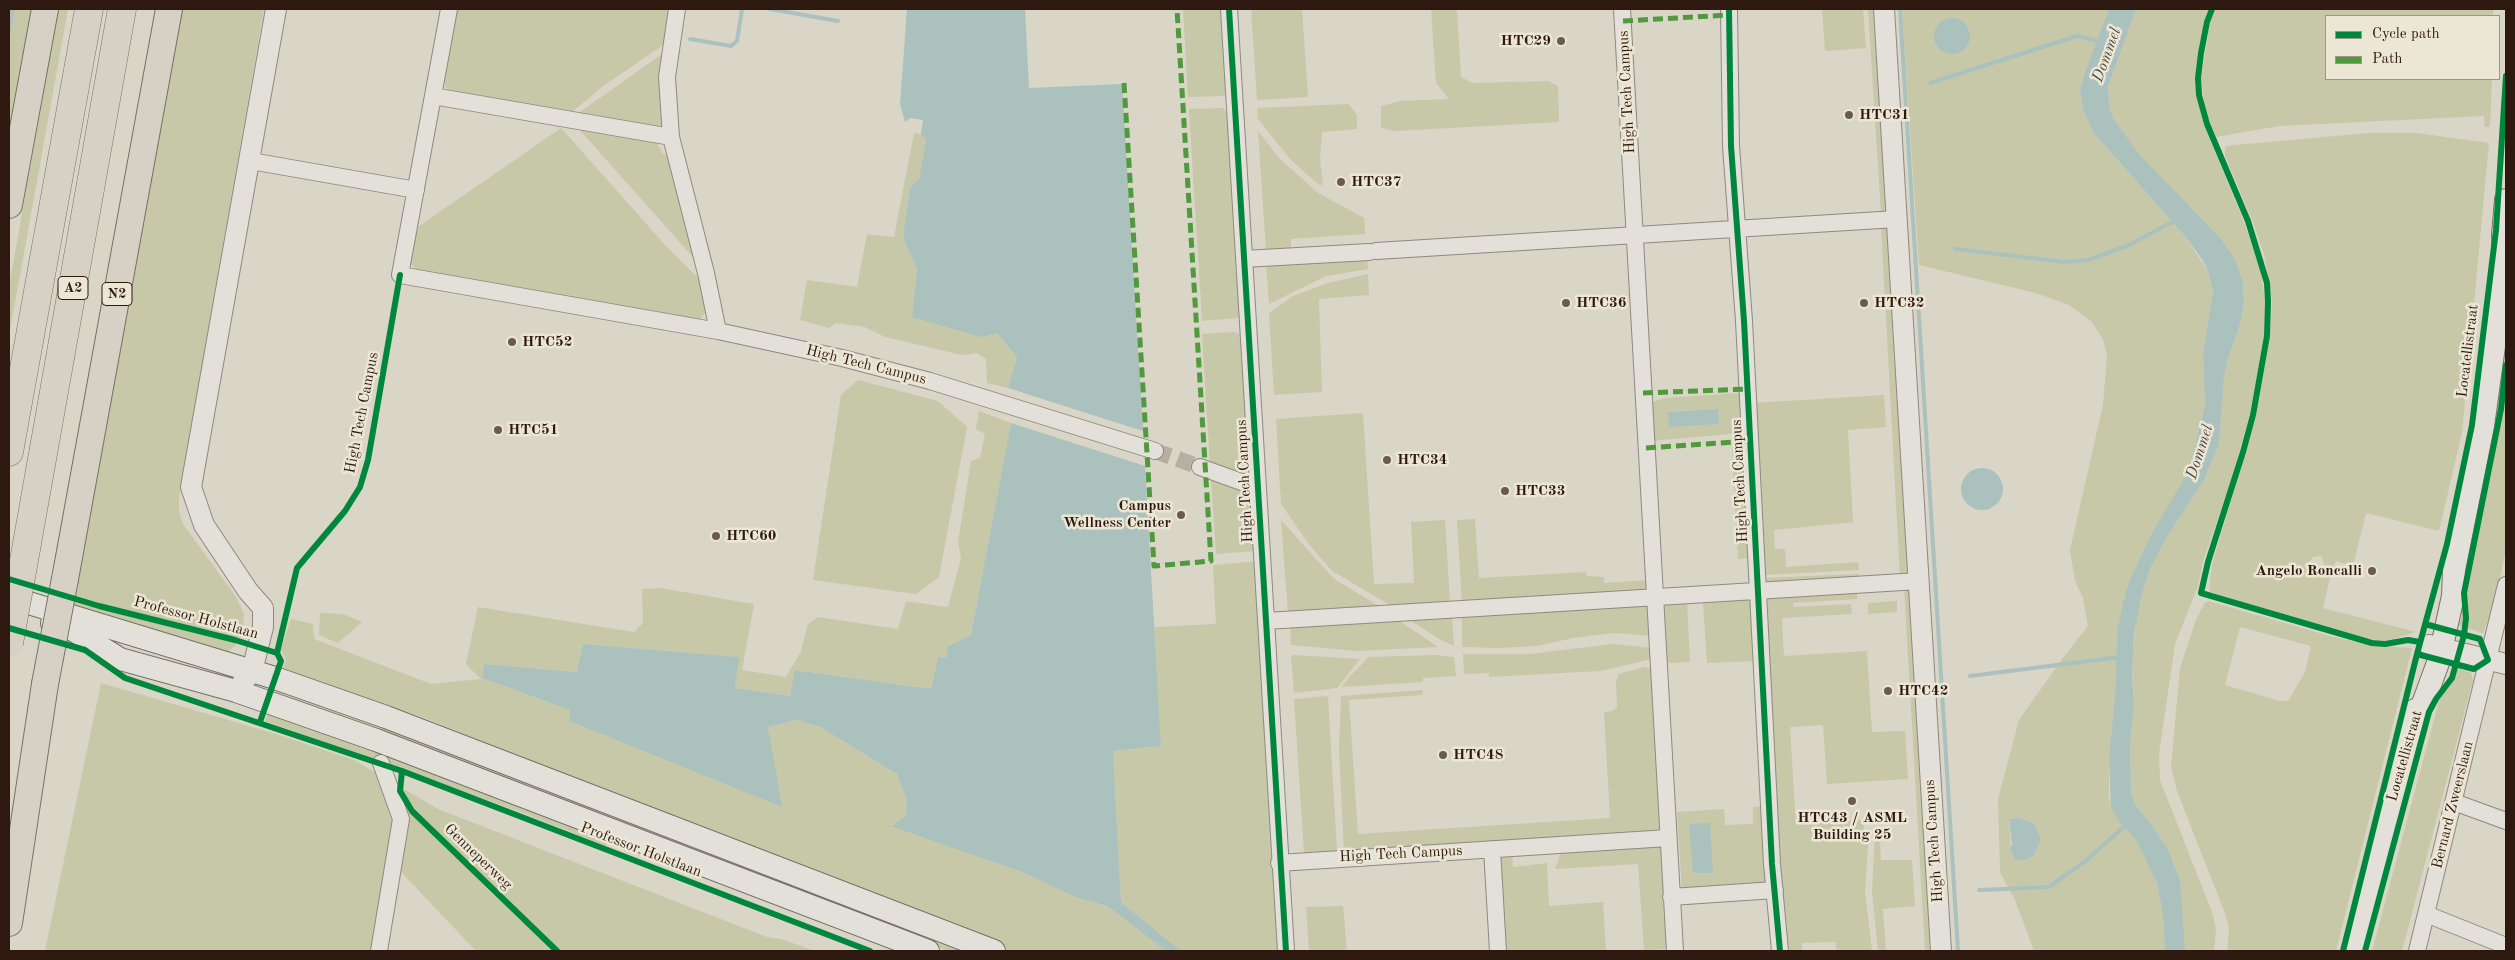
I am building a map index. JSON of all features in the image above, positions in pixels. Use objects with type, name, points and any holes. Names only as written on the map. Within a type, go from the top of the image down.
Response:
[{"type":"highway","points":[[9,205],[45,9]]},
{"type":"highway","name":"A2","points":[[9,452],[89,9]]},
{"type":"highway","name":"A2","points":[[9,643],[122,9]]},
{"type":"highway","name":"N2","points":[[9,923],[45,684],[169,9]]},
{"type":"main road","name":"Locatellistraat","points":[[2355,948],[2413,724],[2431,683],[2435,646],[2453,596],[2454,570],[2483,426],[2505,262],[2503,235],[2506,200]]},
{"type":"main road","points":[[9,597],[245,669],[386,717],[994,951]]},
{"type":"main road","name":"Professor Holstlaan","points":[[9,610],[73,630],[120,659],[236,691],[478,778],[928,951]]},
{"type":"street","points":[[236,691],[264,618],[263,608],[248,590],[204,525],[191,487],[251,161],[276,9]]},
{"type":"street","name":"High Tech Campus","points":[[449,9],[400,275],[718,332],[861,362],[1155,451]]},
{"type":"street","points":[[677,9],[667,77],[671,137],[706,273],[718,332]]},
{"type":"street","name":"High Tech Campus","points":[[1229,9],[1279,863],[1286,951]]},
{"type":"street","name":"High Tech Campus","points":[[1622,9],[1675,951]]},
{"type":"street","name":"High Tech Campus","points":[[1729,9],[1731,146],[1744,321],[1775,890],[1780,951]]},
{"type":"street","name":"High Tech Campus","points":[[1884,9],[1941,951]]},
{"type":"street","points":[[434,96],[671,137]]},
{"type":"street","points":[[251,161],[416,190]]},
{"type":"street","points":[[1244,259],[1896,219]]},
{"type":"street","name":"High Tech Campus","points":[[1200,467],[1258,488]]},
{"type":"street","points":[[1266,622],[1919,581]]},
{"type":"street","points":[[2435,646],[2497,662],[2506,585]]},
{"type":"street","name":"Bernard Zweerslaan","points":[[2417,951],[2454,802],[2497,662]]},
{"type":"street","points":[[379,951],[401,820],[381,763]]},
{"type":"street","points":[[2454,802],[2506,821]]},
{"type":"street","name":"High Tech Campus","points":[[1279,863],[1668,838]]},
{"type":"street","points":[[1492,849],[1498,951]]},
{"type":"street","points":[[1671,897],[1775,890]]},
{"type":"street","points":[[2426,914],[2506,946]]},
{"type":"green space","points":[[9,9],[33,9],[9,128]]},
{"type":"green space","points":[[59,9],[68,9],[9,336],[9,286]]},
{"type":"green space","points":[[176,9],[264,9],[179,497],[179,511],[183,524],[236,597],[244,614],[242,635],[235,646],[226,653],[69,612]]},
{"type":"green space","points":[[456,9],[667,9],[667,12],[672,13],[666,43],[602,87],[571,113],[451,92],[445,86],[444,78]]},
{"type":"green space","points":[[1183,9],[1223,9],[1228,92],[1224,96],[1188,97]]},
{"type":"green space","points":[[1251,9],[1302,9],[1308,97],[1257,100]]},
{"type":"green space","points":[[1431,9],[1457,9],[1461,77],[1473,83],[1548,81],[1558,86],[1559,122],[1395,131],[1381,128],[1381,106],[1400,101],[1449,99],[1436,83]]},
{"type":"green space","points":[[1822,9],[1863,9],[1866,48],[1825,51]]},
{"type":"green space","points":[[1868,9],[1878,9],[1887,211],[1881,214]]},
{"type":"green space","points":[[1902,9],[2109,9],[2080,90],[2083,109],[2093,132],[2183,234],[2208,271],[2213,291],[2203,353],[2205,405],[2189,471],[2128,584],[2117,632],[2115,696],[2109,758],[2109,799],[2118,820],[2136,840],[2157,883],[2163,915],[2165,951],[2034,951],[2015,900],[2000,872],[1998,799],[2019,720],[2088,626],[2083,598],[2075,581],[2070,550],[2103,405],[2107,356],[2103,339],[2091,321],[2069,305],[2036,293],[1919,265]],"holes":[[[1949,18],[1964,23],[1970,31],[1935,32],[1940,23]],[[2019,818],[2034,823],[2039,845],[2034,852],[2013,854],[2011,851],[2009,819]]]},
{"type":"green space","points":[[2136,9],[2209,9],[2204,22],[2198,53],[2195,78],[2197,96],[2204,125],[2244,222],[2261,272],[2265,302],[2264,335],[2250,413],[2231,481],[2203,561],[2198,586],[2175,644],[2159,754],[2160,780],[2212,912],[2216,929],[2214,951],[2185,951],[2174,864],[2153,827],[2135,804],[2131,793],[2130,746],[2134,705],[2132,664],[2136,621],[2141,597],[2151,567],[2167,537],[2204,480],[2219,444],[2224,377],[2228,358],[2239,328],[2244,304],[2243,282],[2236,261],[2208,226],[2137,153],[2113,118],[2109,106],[2108,87]]},
{"type":"green space","points":[[2215,9],[2493,9],[2493,15],[2325,15],[2325,80],[2492,80],[2490,127],[2485,127],[2484,116],[2279,126],[2216,137],[2206,113],[2201,79],[2210,23]]},
{"type":"green space","points":[[665,52],[664,122],[660,126],[653,128],[577,114]]},
{"type":"green space","points":[[1349,104],[1357,115],[1357,129],[1322,132],[1320,160],[1323,185],[1318,184],[1290,159],[1258,119],[1257,108]]},
{"type":"green space","points":[[1223,108],[1229,116],[1241,314],[1238,318],[1202,321],[1189,109]]},
{"type":"green space","points":[[577,127],[656,141],[663,154],[674,157],[696,257],[692,256]]},
{"type":"green space","points":[[561,128],[665,245],[702,282],[707,310],[699,321],[418,272],[410,262],[415,229]]},
{"type":"green space","points":[[1258,131],[1280,159],[1318,193],[1364,218],[1365,234],[1291,239],[1291,250],[1266,251]]},
{"type":"green space","points":[[914,133],[921,134],[926,140],[919,179],[910,187],[903,238],[917,269],[912,316],[997,333],[1017,357],[1008,388],[987,383],[986,359],[976,353],[962,355],[885,337],[865,327],[836,323],[829,328],[800,320],[807,280],[857,287],[867,234],[894,237]]},
{"type":"green space","points":[[2369,133],[2416,133],[2489,143],[2462,432],[2439,531],[2366,513],[2353,566],[2336,561],[2333,569],[2325,566],[2321,556],[2313,557],[2309,563],[2314,572],[2323,571],[2331,574],[2323,608],[2416,632],[2390,640],[2377,640],[2340,632],[2209,590],[2212,565],[2256,416],[2270,337],[2272,303],[2265,258],[2255,227],[2225,156],[2226,146]]},
{"type":"green space","points":[[1881,226],[1890,231],[1911,570],[1900,578]]},
{"type":"green space","points":[[1367,256],[1368,269],[1326,276],[1269,304],[1266,262]]},
{"type":"green space","points":[[1368,274],[1369,295],[1319,299],[1322,392],[1274,395],[1269,313],[1293,296],[1328,283]]},
{"type":"green space","points":[[2506,310],[2506,550],[2493,609],[2483,633],[2452,623]]},
{"type":"green space","points":[[1233,332],[1240,334],[1242,338],[1249,467],[1244,474],[1210,464],[1202,334]]},
{"type":"green space","points":[[858,380],[938,401],[967,427],[939,577],[916,594],[813,580],[841,395]]},
{"type":"green space","points":[[1740,393],[1740,433],[1651,441],[1650,403],[1665,398]],"holes":[[[1718,409],[1719,424],[1669,426],[1668,412]]]},
{"type":"green space","points":[[1884,395],[1886,427],[1848,430],[1853,522],[1774,530],[1775,549],[1785,549],[1786,567],[1858,562],[1859,570],[1763,575],[1754,403]]},
{"type":"green space","points":[[979,411],[1011,423],[971,635],[948,646],[946,658],[938,657],[931,689],[796,670],[790,696],[735,688],[738,657],[583,644],[578,672],[484,664],[482,678],[570,710],[781,806],[768,727],[796,720],[820,727],[897,774],[907,801],[906,816],[891,825],[1022,872],[1075,897],[1107,906],[1166,951],[1010,951],[550,774],[524,758],[422,717],[283,670],[286,660],[281,649],[291,619],[313,624],[314,639],[431,684],[481,679],[466,664],[478,607],[634,632],[643,623],[642,589],[660,588],[754,604],[742,670],[786,677],[801,651],[808,624],[818,617],[898,629],[906,601],[948,607],[961,558],[958,542],[971,461],[980,458],[985,434],[976,429]]},
{"type":"green space","points":[[1363,413],[1374,584],[1414,583],[1411,522],[1445,520],[1450,603],[1392,606],[1332,571],[1308,543],[1281,504],[1276,419]]},
{"type":"green space","points":[[1732,448],[1744,457],[1750,558],[1738,559]]},
{"type":"green space","points":[[1211,478],[1246,492],[1250,497],[1255,551],[1216,554]]},
{"type":"green space","points":[[1475,519],[1479,578],[1586,572],[1587,576],[1604,577],[1604,583],[1649,580],[1646,592],[1462,605],[1457,520]]},
{"type":"green space","points":[[1281,520],[1334,579],[1382,608],[1288,613]]},
{"type":"green space","points":[[1259,561],[1279,951],[1181,951],[1121,902],[1113,751],[1161,746],[1154,627],[1216,624],[1213,565]]},
{"type":"green space","points":[[1859,574],[1858,581],[1762,586],[1762,578]]},
{"type":"green space","points":[[1904,587],[1913,591],[1935,951],[1925,951]]},
{"type":"green space","points":[[1857,590],[1857,599],[1793,603],[1794,607],[1851,604],[1852,614],[1782,618],[1784,656],[1867,651],[1872,732],[1905,731],[1908,779],[1827,784],[1823,725],[1790,727],[1796,824],[1863,820],[1864,830],[1869,830],[1865,892],[1872,951],[1837,951],[1835,942],[1802,943],[1802,951],[1786,951],[1764,597]]},
{"type":"green space","points":[[1753,599],[1756,661],[1707,663],[1703,603]]},
{"type":"green space","points":[[1687,601],[1690,662],[1667,663],[1664,602]]},
{"type":"green space","points":[[1897,601],[1897,612],[1868,614],[1868,603]]},
{"type":"green space","points":[[2208,601],[2330,636],[2369,645],[2412,648],[2336,951],[2227,951],[2229,929],[2226,916],[2177,791],[2171,767],[2180,668],[2196,620],[2204,604]],"holes":[[[2240,627],[2311,646],[2305,672],[2288,701],[2280,701],[2225,685]]]},
{"type":"green space","points":[[1641,603],[1651,607],[1652,636],[1615,633],[1573,638],[1537,646],[1462,647],[1462,615]]},
{"type":"green space","points":[[320,613],[343,614],[362,622],[338,643],[319,635]]},
{"type":"green space","points":[[1452,618],[1454,646],[1439,639],[1408,619]]},
{"type":"green space","points":[[1398,620],[1438,647],[1357,651],[1291,645],[1290,626]]},
{"type":"green space","points":[[1612,644],[1652,648],[1652,659],[1601,671],[1489,677],[1489,673],[1464,674],[1463,654],[1529,654]]},
{"type":"green space","points":[[1437,655],[1454,657],[1456,676],[1423,678],[1423,682],[1342,687],[1369,657]]},
{"type":"green space","points":[[1291,656],[1360,659],[1337,688],[1294,693]]},
{"type":"green space","points":[[1644,667],[1654,670],[1664,829],[1656,833],[1344,851],[1339,751],[1341,696],[1423,690],[1422,695],[1349,700],[1358,834],[1610,818],[1604,712],[1617,708],[1616,681],[1619,674]]},
{"type":"green space","points":[[2458,668],[2471,673],[2473,680],[2402,951],[2372,951],[2439,701],[2451,685]]},
{"type":"green space","points":[[101,683],[273,733],[354,760],[438,809],[767,937],[781,939],[815,951],[476,951],[402,873],[394,836],[377,951],[45,951]]},
{"type":"green space","points":[[275,688],[382,724],[975,951],[948,951],[512,784],[273,696]]},
{"type":"green space","points":[[1328,696],[1337,852],[1304,853],[1294,699]]},
{"type":"green space","points":[[269,710],[608,837],[606,846],[518,811],[265,721]]},
{"type":"green space","points":[[1764,806],[1769,885],[1682,890],[1677,812],[1724,809],[1725,825],[1753,824],[1753,807]]},
{"type":"green space","points":[[1875,830],[1879,830],[1881,860],[1912,860],[1915,906],[1883,909],[1886,951],[1878,951],[1872,893]]},
{"type":"green space","points":[[1662,846],[1668,949],[1644,950],[1638,864],[1555,869],[1561,852]]},
{"type":"green space","points":[[1512,853],[1513,867],[1547,863],[1549,906],[1603,902],[1606,951],[1502,951],[1500,855]]},
{"type":"green space","points":[[1343,906],[1347,951],[1309,951],[1306,907]]},
{"type":"water","points":[[907,9],[1025,9],[1029,88],[1122,84],[1143,431],[1008,388],[1017,357],[997,333],[981,337],[912,317],[917,269],[903,238],[910,187],[919,179],[926,140],[921,134],[923,120],[910,118],[905,122],[900,104]]},
{"type":"water","name":"Dommel","points":[[2109,9],[2136,9],[2108,87],[2109,106],[2113,118],[2138,153],[2221,239],[2236,261],[2243,282],[2244,304],[2239,328],[2228,358],[2224,377],[2219,444],[2204,480],[2167,537],[2151,567],[2141,597],[2134,635],[2132,674],[2134,705],[2130,746],[2131,793],[2135,804],[2167,848],[2180,880],[2185,951],[2165,951],[2163,915],[2157,883],[2136,840],[2118,820],[2111,807],[2109,758],[2115,696],[2117,632],[2121,612],[2128,584],[2152,533],[2189,471],[2205,405],[2203,353],[2213,291],[2208,271],[2202,259],[2183,234],[2093,132],[2083,109],[2080,90]]},
{"type":"water","points":[[1952,18],[1959,19],[1965,23],[1969,29],[1969,43],[1965,49],[1959,53],[1952,54],[1945,53],[1939,49],[1935,43],[1934,36],[1935,29],[1939,23],[1945,19]]},
{"type":"water","points":[[1718,409],[1719,424],[1669,427],[1668,412]]},
{"type":"water","points":[[1011,423],[1145,466],[1161,746],[1113,751],[1121,902],[1181,951],[1166,951],[1107,906],[1075,897],[1022,872],[891,826],[906,816],[907,801],[897,774],[820,727],[796,720],[768,727],[782,807],[570,721],[570,710],[482,678],[484,664],[577,672],[583,644],[739,657],[735,688],[790,696],[795,670],[931,689],[938,657],[946,658],[948,646],[971,635]]},
{"type":"water","points":[[1982,468],[1997,474],[2003,489],[1997,504],[1982,510],[1967,504],[1961,489],[1967,474]]},
{"type":"water","points":[[2019,818],[2034,823],[2041,840],[2033,856],[2024,860],[2015,860],[2010,848],[2012,845],[2009,819]]},
{"type":"water","points":[[1710,823],[1713,873],[1693,873],[1689,824]]},
{"type":"waterway","points":[[9,30],[13,9]]},
{"type":"waterway","points":[[690,39],[731,46],[737,41],[742,9]]},
{"type":"waterway","points":[[770,9],[838,21]]},
{"type":"waterway","points":[[1900,9],[1958,951]]},
{"type":"waterway","name":"Dommel","points":[[1930,83],[2077,36],[2102,42]]},
{"type":"waterway","points":[[1955,249],[2065,262],[2088,260],[2127,246],[2176,220]]},
{"type":"waterway","points":[[1970,676],[2121,657]]},
{"type":"waterway","points":[[1979,890],[2049,887],[2087,860],[2127,824]]},
{"type":"tunnel","points":[[1155,451],[1200,467]]},
{"type":"marked path","points":[[1124,83],[1154,566],[1211,561],[1177,9]]},
{"type":"marked path","points":[[1623,21],[1729,15]]},
{"type":"marked path","points":[[1643,393],[1748,389]]},
{"type":"marked path","points":[[1646,448],[1751,441]]},
{"type":"cycle path","points":[[1229,9],[1286,951]]},
{"type":"cycle path","points":[[1729,9],[1731,146],[1744,321],[1772,864],[1780,951]]},
{"type":"cycle path","points":[[2212,9],[2207,22],[2201,53],[2198,78],[2199,95],[2207,124],[2248,221],[2267,283],[2268,302],[2267,336],[2253,415],[2208,562],[2201,593],[2372,643],[2385,644],[2408,640],[2420,642]]},
{"type":"cycle path","points":[[2343,951],[2417,654],[2447,544],[2472,425],[2496,230],[2506,76]]},
{"type":"cycle path","points":[[277,653],[297,568],[345,511],[360,487],[368,460],[400,275]]},
{"type":"cycle path","points":[[2365,951],[2429,712],[2452,678],[2464,635],[2466,618],[2464,593],[2501,409],[2506,365]]},
{"type":"cycle path","points":[[9,579],[99,606],[235,640],[277,653],[281,661],[260,722]]},
{"type":"cycle path","points":[[2417,654],[2474,669],[2488,660],[2480,639],[2425,624]]},
{"type":"cycle path","points":[[9,628],[85,650],[125,678],[402,771],[870,951]]},
{"type":"cycle path","name":"Genneperweg","points":[[402,771],[400,791],[412,811],[557,951]]},
{"type":"place","name":"HTC29","points":[[1561,41]]},
{"type":"place","name":"HTC31","points":[[1849,115]]},
{"type":"place","name":"HTC37","points":[[1341,182]]},
{"type":"place","name":"HTC36","points":[[1566,303]]},
{"type":"place","name":"HTC32","points":[[1864,303]]},
{"type":"place","name":"HTC52","points":[[512,342]]},
{"type":"place","name":"HTC51","points":[[498,430]]},
{"type":"place","name":"HTC34","points":[[1387,460]]},
{"type":"place","name":"HTC33","points":[[1505,491]]},
{"type":"place","name":"Campus Wellness Center","points":[[1181,515]]},
{"type":"place","name":"HTC60","points":[[716,536]]},
{"type":"place","name":"Angelo Roncalli","points":[[2372,571]]},
{"type":"place","name":"HTC42","points":[[1888,691]]},
{"type":"place","name":"HTC48","points":[[1443,755]]},
{"type":"place","name":"HTC43 / ASML Building 25","points":[[1852,801]]}]
